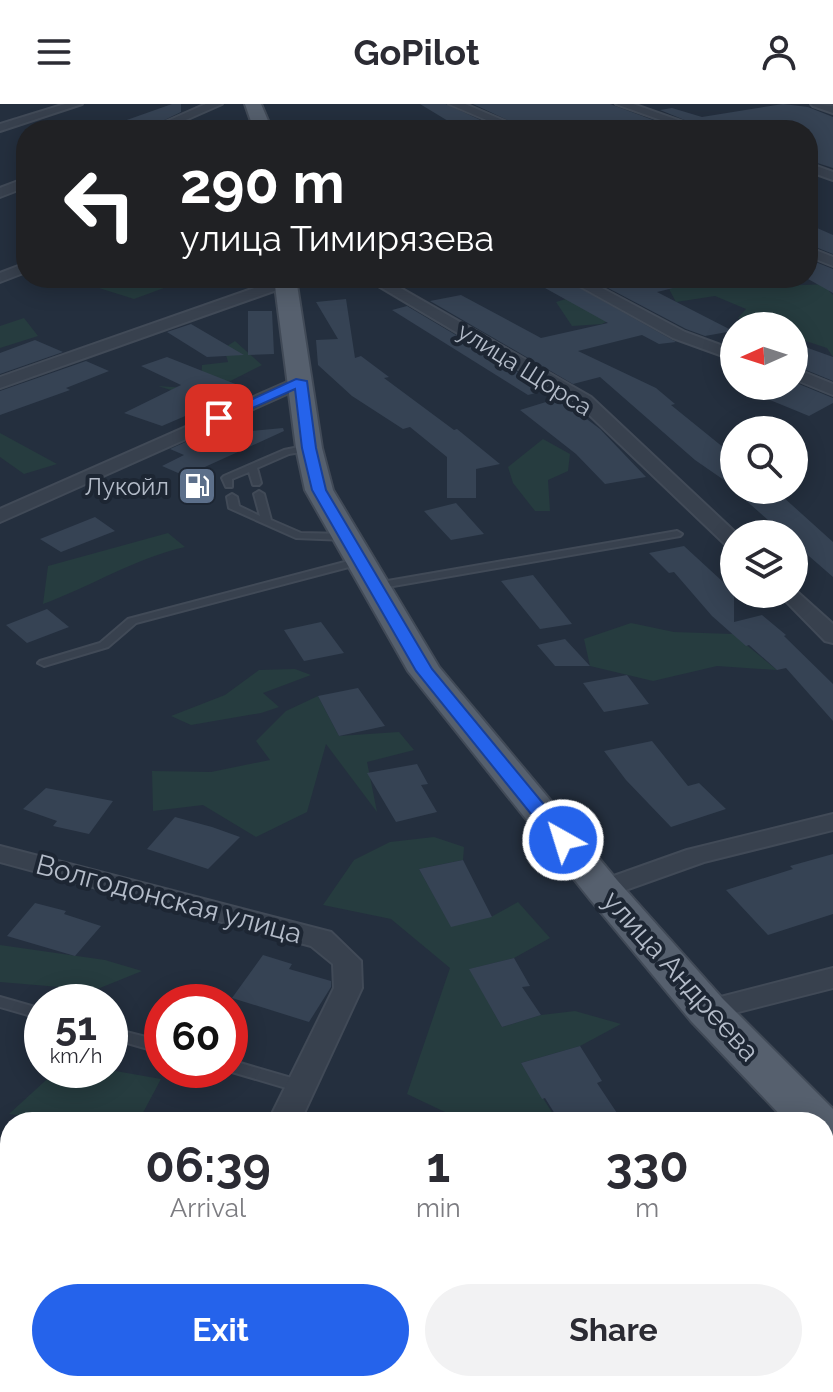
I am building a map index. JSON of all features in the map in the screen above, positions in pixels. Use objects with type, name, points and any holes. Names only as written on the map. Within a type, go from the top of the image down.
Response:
[{"type":"main road","name":"улица Андреева","points":[[293,288],[309,448],[319,490],[425,671],[603,889],[707,1010],[806,1112]]},
{"type":"street","points":[[25,120],[76,104]]},
{"type":"street","points":[[177,120],[216,104]]},
{"type":"street","points":[[455,104],[495,120]]},
{"type":"street","points":[[622,104],[670,120]]},
{"type":"street","points":[[817,104],[833,110]]},
{"type":"street","points":[[0,383],[267,288]]},
{"type":"street","name":"улица Щорса","points":[[389,288],[585,401],[720,529]]},
{"type":"street","points":[[591,288],[679,335],[720,350]]},
{"type":"street","points":[[808,379],[833,390]]},
{"type":"street","points":[[0,516],[301,381]]},
{"type":"street","points":[[804,608],[833,636]]},
{"type":"street","points":[[603,889],[696,856],[833,822]]},
{"type":"street","name":"Волгодонская улица","points":[[0,854],[321,939],[347,961],[348,988],[289,1112]]},
{"type":"street","points":[[707,1010],[833,978]]},
{"type":"lane","points":[[229,485],[227,478],[287,452],[309,448]]},
{"type":"lane","points":[[252,467],[256,483]]},
{"type":"lane","points":[[259,494],[267,523]]},
{"type":"lane","points":[[232,497],[234,508],[361,561]]},
{"type":"lane","points":[[44,663],[104,645],[132,621],[361,561],[677,534]]},
{"type":"lane","points":[[0,1002],[24,1009]]},
{"type":"lane","points":[[248,1071],[301,1086]]},
{"type":"green space","points":[[818,284],[833,284],[829,291],[833,295],[833,357],[827,348],[808,342],[808,312],[743,312],[746,309],[715,296],[676,302],[669,289],[818,288]]},
{"type":"green space","points":[[99,288],[164,288],[134,299]]},
{"type":"green space","points":[[566,299],[621,314],[602,324],[572,326],[556,302]]},
{"type":"green space","points":[[24,318],[38,336],[0,348],[0,326]]},
{"type":"green space","points":[[235,341],[262,365],[197,398],[158,386],[201,389],[202,365],[228,362],[224,348]]},
{"type":"green space","points":[[0,433],[57,464],[24,474],[0,457]]},
{"type":"green space","points":[[543,439],[570,454],[568,471],[548,480],[550,511],[535,511],[513,483],[508,467]]},
{"type":"green space","points":[[168,533],[185,547],[130,565],[43,604],[48,566]]},
{"type":"green space","points":[[631,623],[674,632],[733,634],[777,670],[717,666],[653,681],[590,666],[584,639]]},
{"type":"green space","points":[[295,669],[311,675],[263,693],[279,707],[191,725],[171,716],[225,695],[259,670]]},
{"type":"green space","points":[[318,696],[339,736],[399,732],[414,750],[367,762],[377,812],[326,744],[307,812],[256,837],[203,805],[153,811],[152,771],[211,772],[270,760],[256,741],[286,711]]},
{"type":"green space","points":[[434,837],[464,847],[463,860],[419,869],[451,926],[491,917],[518,902],[550,938],[514,958],[470,969],[502,1027],[541,1015],[575,1011],[621,1024],[580,1046],[521,1063],[552,1112],[445,1112],[407,1094],[450,968],[391,919],[323,905],[354,860],[390,842]]},
{"type":"green space","points":[[0,945],[105,960],[142,971],[110,984],[0,982]]},
{"type":"green space","points":[[128,1073],[144,1076],[144,1088],[156,1088],[143,1112],[11,1112],[37,1088],[128,1088]]},
{"type":"building","points":[[172,104],[181,104],[181,112],[165,120],[127,120]]},
{"type":"building","points":[[420,104],[446,104],[480,120],[446,120]]},
{"type":"building","points":[[473,104],[610,104],[653,120],[507,120]]},
{"type":"building","points":[[783,104],[808,107],[833,117],[833,168],[818,163],[818,120],[684,120],[660,110],[672,108],[702,117]]},
{"type":"building","points":[[818,228],[833,235],[833,254],[818,248]]},
{"type":"building","points":[[818,263],[833,269],[833,293],[818,285]]},
{"type":"building","points":[[545,288],[580,288],[676,342],[659,344],[642,335],[578,351],[656,388],[675,404],[671,405],[720,445],[720,477],[695,460],[600,377],[573,384],[430,301],[461,295],[541,338],[608,323]]},
{"type":"building","points":[[608,288],[674,288],[657,292],[720,324],[720,333],[705,336]]},
{"type":"building","points":[[346,299],[355,358],[361,356],[389,377],[384,378],[454,430],[457,429],[500,464],[476,469],[476,498],[447,498],[447,457],[410,427],[403,429],[352,396],[318,365],[316,340],[338,339],[316,302]]},
{"type":"building","points":[[407,306],[548,390],[528,395],[392,310]]},
{"type":"building","points":[[248,311],[272,311],[274,354],[248,355]]},
{"type":"building","points":[[191,324],[244,355],[207,357],[167,332]]},
{"type":"building","points":[[35,340],[63,352],[0,374],[0,353]]},
{"type":"building","points":[[808,348],[833,357],[833,381],[808,371]]},
{"type":"building","points":[[167,357],[248,389],[162,426],[124,413],[181,385],[141,366]]},
{"type":"building","points":[[86,361],[109,371],[66,388],[70,390],[0,415],[0,391]]},
{"type":"building","points":[[808,388],[833,398],[833,403],[809,416],[770,400],[808,400]]},
{"type":"building","points":[[559,398],[600,429],[646,477],[605,484],[576,454],[520,410]]},
{"type":"building","points":[[283,428],[284,431],[185,476],[162,466],[184,455],[170,449],[199,436]]},
{"type":"building","points":[[456,503],[484,534],[451,540],[424,511]]},
{"type":"building","points":[[750,504],[791,504],[833,542],[833,577],[808,555],[808,520],[768,520]]},
{"type":"building","points":[[95,517],[115,531],[61,552],[40,539]]},
{"type":"building","points":[[684,546],[720,579],[720,608],[734,608],[734,622],[762,615],[786,635],[833,684],[833,721],[786,668],[777,670],[749,645],[746,646],[712,616],[674,572],[669,573],[649,553]]},
{"type":"building","points":[[533,575],[572,624],[540,629],[501,581]]},
{"type":"building","points":[[47,609],[69,627],[27,643],[6,625]]},
{"type":"building","points":[[321,622],[344,653],[304,661],[284,630]]},
{"type":"building","points":[[565,639],[590,666],[555,666],[537,645]]},
{"type":"building","points":[[627,675],[649,704],[604,712],[583,683]]},
{"type":"building","points":[[358,688],[385,726],[339,736],[318,696]]},
{"type":"building","points":[[652,741],[688,786],[699,783],[726,809],[671,827],[626,780],[604,751]]},
{"type":"building","points":[[417,764],[428,784],[421,785],[437,812],[396,822],[367,773]]},
{"type":"building","points":[[46,788],[113,801],[89,834],[53,826],[57,821],[23,809]]},
{"type":"building","points":[[175,817],[240,837],[208,869],[147,849]]},
{"type":"building","points":[[833,854],[833,914],[768,935],[726,890],[793,869],[790,866]]},
{"type":"building","points":[[463,860],[492,917],[451,927],[419,869]]},
{"type":"building","points":[[35,903],[66,911],[64,914],[101,926],[75,956],[7,936]]},
{"type":"building","points":[[263,955],[292,964],[289,969],[331,981],[331,987],[309,1022],[248,1003],[248,984],[242,984]]},
{"type":"building","points":[[514,958],[530,986],[522,987],[541,1015],[502,1027],[469,969]]},
{"type":"building","points":[[580,1046],[602,1081],[597,1083],[616,1112],[554,1112],[545,1098],[542,1099],[521,1063]]},
{"type":"place","name":"Лукойл","points":[[197,486]]},
{"type":"route","points":[[219,418],[301,381],[309,448],[319,490],[425,671],[563,840]]}]
